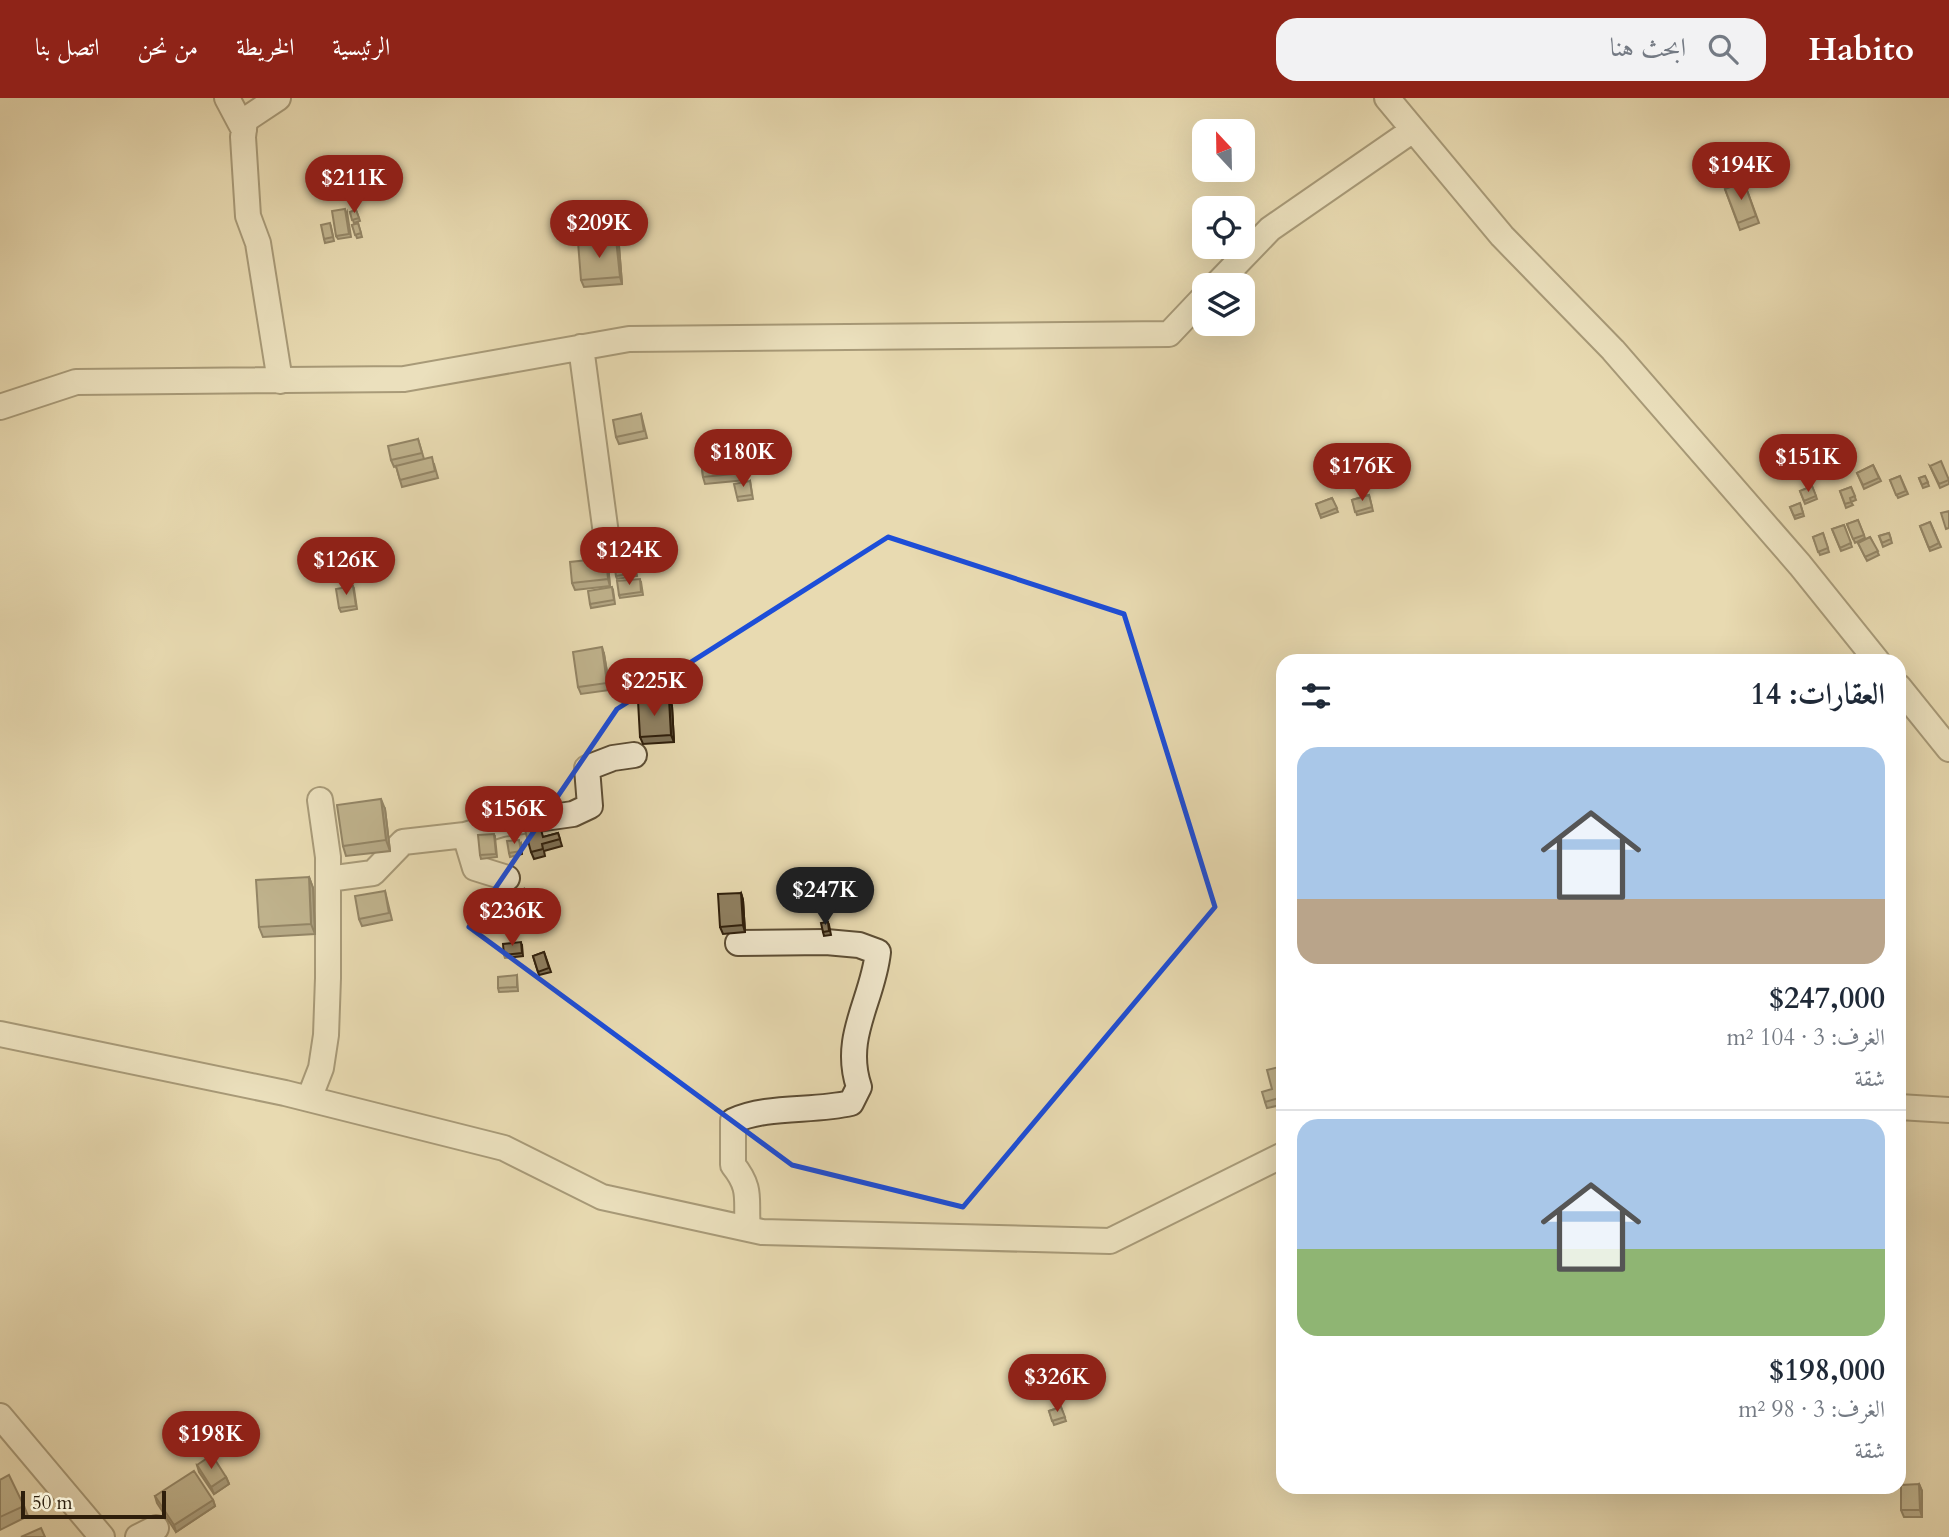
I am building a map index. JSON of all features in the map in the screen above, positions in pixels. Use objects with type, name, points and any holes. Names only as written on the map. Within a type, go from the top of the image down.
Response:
[{"type":"street","points":[[227,98],[244,130]]},
{"type":"street","points":[[278,98],[245,120],[244,130],[248,216],[258,243],[280,381]]},
{"type":"street","points":[[1387,98],[1502,236],[1613,350],[1800,565],[1872,654]]},
{"type":"street","points":[[1228,273],[1270,229],[1413,130]]},
{"type":"street","points":[[0,407],[76,382],[404,379],[629,339],[1169,334],[1192,310]]},
{"type":"street","points":[[581,347],[608,549]]},
{"type":"street","points":[[1906,696],[1949,749]]},
{"type":"street","points":[[328,879],[373,873],[403,842],[465,835],[502,824],[573,814],[590,806],[587,768],[613,758],[634,755]]},
{"type":"street","points":[[309,1099],[321,1068],[326,1035],[328,879],[320,800]]},
{"type":"street","points":[[465,835],[475,868],[507,878]]},
{"type":"street","points":[[738,943],[826,942],[859,945],[878,952],[875,977],[856,1027],[854,1072],[859,1087],[851,1103],[830,1108],[747,1114],[733,1121],[733,1166],[744,1179],[748,1195],[748,1229]]},
{"type":"street","points":[[0,1034],[309,1099],[504,1148],[601,1197],[762,1232],[1110,1241],[1276,1158]]},
{"type":"street","points":[[1906,1107],[1949,1110]]},
{"type":"street","points":[[0,1416],[102,1537]]},
{"type":"highlighted area","points":[[888,537],[1124,614],[1215,907],[963,1207],[792,1165],[469,927],[617,709]]},
{"type":"building","points":[[1744,182],[1756,216],[1738,223],[1725,189]]},
{"type":"building","points":[[345,209],[349,234],[336,236],[332,211]]},
{"type":"building","points":[[356,210],[359,218],[352,220],[350,212]]},
{"type":"building","points":[[330,223],[333,237],[324,239],[321,225]]},
{"type":"building","points":[[358,223],[361,233],[355,235],[352,225]]},
{"type":"building","points":[[616,239],[620,277],[581,280],[578,242]]},
{"type":"building","points":[[641,414],[644,431],[616,437],[613,420]]},
{"type":"building","points":[[725,438],[726,449],[719,450],[721,467],[742,465],[743,473],[703,477],[699,441]]},
{"type":"building","points":[[418,439],[422,453],[391,460],[388,446]]},
{"type":"building","points":[[729,454],[730,466],[723,467],[721,455]]},
{"type":"building","points":[[432,457],[435,471],[400,480],[396,466]]},
{"type":"building","points":[[1941,461],[1949,480],[1939,484],[1930,466]]},
{"type":"building","points":[[1873,465],[1879,478],[1863,485],[1857,473]]},
{"type":"building","points":[[1900,476],[1906,491],[1896,495],[1890,480]]},
{"type":"building","points":[[1925,476],[1928,482],[1922,485],[1919,478]]},
{"type":"building","points":[[750,481],[752,495],[737,497],[734,484]]},
{"type":"building","points":[[1812,486],[1816,496],[1804,501],[1800,491]]},
{"type":"building","points":[[1851,487],[1855,496],[1850,498],[1851,502],[1845,504],[1840,491]]},
{"type":"building","points":[[1369,495],[1372,507],[1355,512],[1352,500]]},
{"type":"building","points":[[1332,498],[1337,508],[1320,515],[1316,504]]},
{"type":"building","points":[[1800,503],[1803,513],[1794,516],[1790,507]]},
{"type":"building","points":[[1949,511],[1949,528],[1946,529],[1941,513]]},
{"type":"building","points":[[1858,520],[1864,535],[1853,539],[1847,524]]},
{"type":"building","points":[[1930,522],[1939,543],[1929,548],[1920,526]]},
{"type":"building","points":[[1844,525],[1851,543],[1840,548],[1832,529]]},
{"type":"building","points":[[1823,533],[1828,548],[1818,552],[1813,537]]},
{"type":"building","points":[[1889,533],[1891,539],[1882,543],[1879,536]]},
{"type":"building","points":[[1870,537],[1878,551],[1865,557],[1858,543]]},
{"type":"building","points":[[606,558],[608,579],[572,583],[570,562]]},
{"type":"building","points":[[634,560],[635,573],[616,576],[614,563]]},
{"type":"building","points":[[640,579],[641,592],[619,595],[617,581]]},
{"type":"building","points":[[353,586],[356,606],[339,608],[336,589]]},
{"type":"building","points":[[612,587],[614,600],[590,604],[588,591]]},
{"type":"building","points":[[602,647],[607,683],[578,687],[573,652]]},
{"type":"building","points":[[669,699],[671,735],[640,737],[638,701]]},
{"type":"building","points":[[381,799],[386,840],[343,846],[337,805]]},
{"type":"building","points":[[540,826],[543,837],[558,833],[560,839],[542,844],[543,849],[531,852],[525,830]]},
{"type":"building","points":[[494,834],[496,854],[480,855],[478,835]]},
{"type":"building","points":[[519,840],[521,851],[509,853],[507,841]]},
{"type":"building","points":[[309,877],[311,924],[259,927],[256,880]]},
{"type":"building","points":[[524,889],[526,915],[483,919],[481,893]]},
{"type":"building","points":[[385,891],[389,913],[359,919],[355,896]]},
{"type":"building","points":[[741,893],[743,925],[720,927],[718,894]]},
{"type":"building","points":[[828,922],[829,931],[823,932],[821,923]]},
{"type":"building","points":[[521,942],[522,953],[504,955],[503,944]]},
{"type":"building","points":[[544,952],[549,968],[538,972],[533,956]]},
{"type":"building","points":[[517,975],[517,987],[498,988],[498,977]]},
{"type":"building","points":[[1276,1068],[1276,1099],[1265,1102],[1262,1092],[1272,1089],[1267,1070]]},
{"type":"building","points":[[1061,1407],[1065,1417],[1052,1421],[1049,1411]]},
{"type":"building","points":[[212,1455],[226,1477],[211,1487],[197,1465]]},
{"type":"building","points":[[194,1471],[213,1500],[174,1525],[155,1496]]},
{"type":"building","points":[[9,1475],[24,1506],[0,1517],[0,1480]]},
{"type":"building","points":[[1919,1484],[1920,1510],[1901,1510],[1901,1494],[1906,1494],[1906,1485]]},
{"type":"building","points":[[41,1528],[45,1537],[21,1537]]}]
